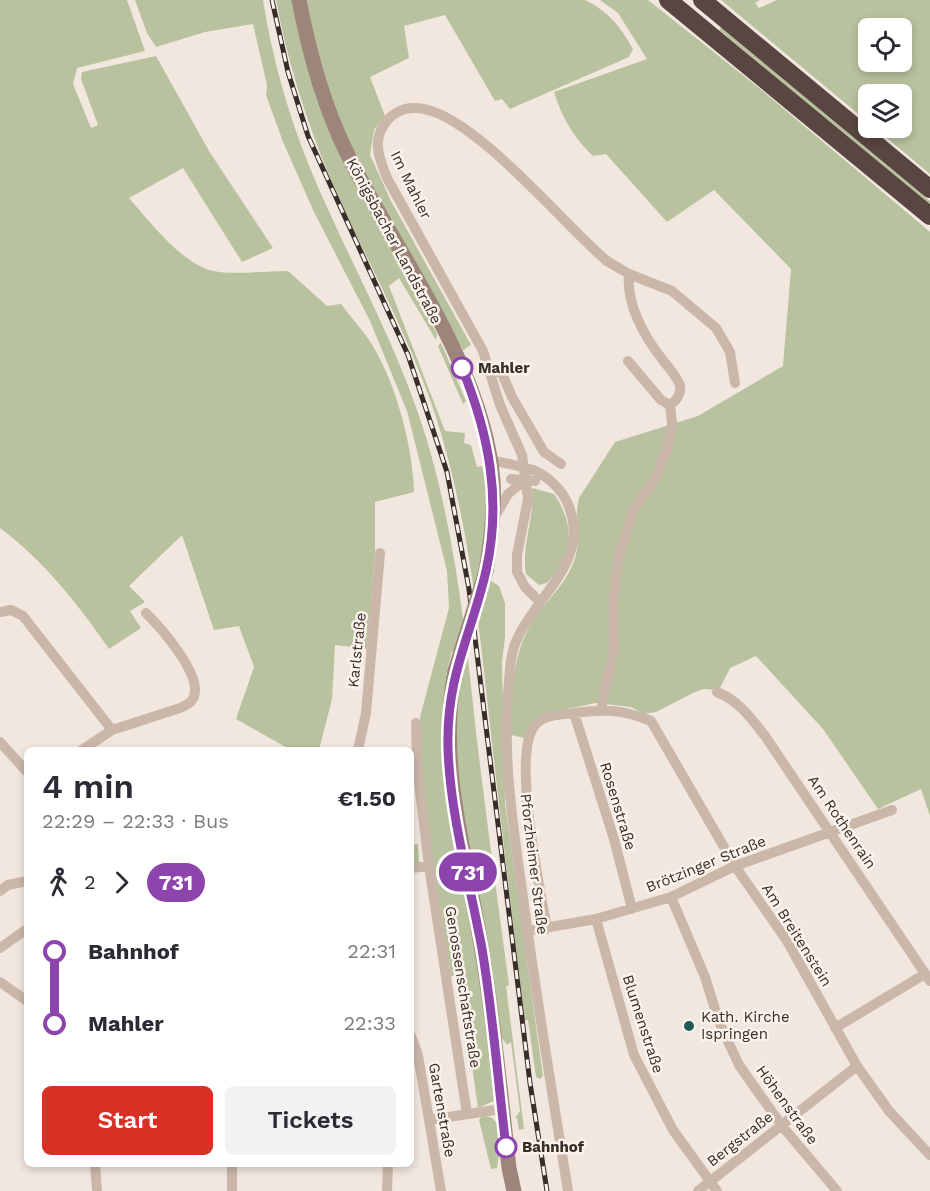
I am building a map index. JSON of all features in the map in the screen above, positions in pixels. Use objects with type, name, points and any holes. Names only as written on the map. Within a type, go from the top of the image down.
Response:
[{"type":"highway","points":[[668,0],[930,216]]},
{"type":"highway","points":[[702,0],[930,189]]},
{"type":"main road","name":"Königsbacher Landstraße","points":[[299,0],[315,69],[336,129],[363,186],[462,368],[481,419],[490,460],[493,479],[493,519],[486,571],[455,671],[448,723],[451,778],[482,951],[501,1109],[514,1191]]},
{"type":"street","name":"Im Mahler","points":[[540,602],[525,587],[517,572],[517,555],[528,505],[527,477],[522,454],[500,405],[491,374],[473,331],[387,178],[378,155],[377,140],[379,131],[389,118],[402,110],[416,107],[445,117],[475,136],[594,251],[629,274],[672,291],[716,328],[730,352],[735,383]]},
{"type":"street","points":[[547,929],[533,851],[526,756],[533,728],[544,718],[601,710],[614,646],[614,595],[618,560],[634,508],[656,478],[669,442],[672,424],[670,405],[680,393],[680,383],[657,353],[640,322],[627,289],[629,274]]},
{"type":"street","points":[[628,361],[661,400],[670,405]]},
{"type":"street","name":"Im Mahler","points":[[491,374],[501,371],[512,397],[544,452],[561,464]]},
{"type":"street","name":"Pforzheimer Straße","points":[[490,460],[510,464],[531,477],[545,476],[565,498],[573,525],[572,552],[566,568],[540,602],[517,639],[508,686],[510,799],[527,931],[568,1191]]},
{"type":"street","points":[[493,479],[512,484],[531,477]]},
{"type":"street","points":[[493,519],[512,484]]},
{"type":"street","name":"Karlstraße","points":[[359,747],[366,713],[380,553]]},
{"type":"street","points":[[0,612],[11,610],[23,616],[112,730]]},
{"type":"street","points":[[86,747],[112,730],[180,708],[190,703],[195,696],[195,688],[186,665],[168,634],[146,613]]},
{"type":"street","name":"Am Rothenrain","points":[[717,692],[731,698],[744,710],[785,764],[829,834],[928,978]]},
{"type":"street","name":"Am Breitenstein","points":[[601,710],[631,713],[651,721],[735,866],[787,941],[857,1066],[890,1111],[930,1155]]},
{"type":"street","name":"Rosenstraße","points":[[574,713],[614,839],[632,909]]},
{"type":"street","name":"Genossenschaftstraße","points":[[416,723],[417,766],[429,866],[467,1114]]},
{"type":"street","points":[[0,742],[24,769]]},
{"type":"street","name":"Brötzinger Straße","points":[[527,931],[596,919],[671,897],[735,866],[892,810]]},
{"type":"street","points":[[414,868],[429,866]]},
{"type":"street","points":[[0,891],[8,885],[24,882]]},
{"type":"street","name":"Höhenstraße","points":[[671,897],[705,977],[719,1022],[739,1065],[782,1126],[837,1191]]},
{"type":"street","name":"Blumenstraße","points":[[596,919],[634,1055],[673,1130],[713,1187]]},
{"type":"street","points":[[0,948],[24,931]]},
{"type":"street","points":[[835,1028],[928,978]]},
{"type":"street","points":[[0,982],[24,999]]},
{"type":"street","name":"Gartenstraße","points":[[414,1044],[418,1055],[441,1191]]},
{"type":"street","name":"Bergstraße","points":[[698,1191],[713,1187],[782,1126],[857,1066]]},
{"type":"street","points":[[429,1120],[501,1109]]},
{"type":"street","points":[[95,1167],[97,1191]]},
{"type":"street","points":[[232,1167],[232,1191]]},
{"type":"street","points":[[387,1191],[388,1167]]},
{"type":"green space","points":[[0,0],[127,0],[145,51],[77,68],[73,84],[91,128],[98,125],[81,79],[82,72],[156,56],[209,151],[273,248],[242,262],[183,168],[129,198],[178,251],[201,267],[230,273],[288,271],[327,306],[341,304],[367,337],[386,371],[406,432],[414,492],[375,502],[375,551],[367,649],[335,645],[332,699],[320,747],[286,747],[236,719],[254,667],[239,626],[214,630],[182,535],[129,586],[145,602],[130,611],[141,628],[109,649],[46,569],[0,528]]},
{"type":"green space","points":[[135,0],[263,0],[276,64],[302,148],[401,367],[426,437],[445,512],[459,588],[468,658],[452,651],[446,675],[449,676],[445,736],[454,823],[481,977],[495,1087],[494,1101],[478,1108],[459,976],[451,976],[433,873],[421,773],[420,717],[449,608],[447,571],[407,411],[370,321],[314,212],[283,142],[266,95],[267,85],[253,24],[205,32],[156,47],[147,33]]},
{"type":"green space","points":[[276,0],[292,0],[339,151],[437,334],[436,340],[399,278],[389,286],[445,431],[465,433],[464,443],[471,445],[477,467],[482,466],[488,506],[484,546],[478,572],[499,586],[505,603],[502,662],[505,804],[543,1076],[540,1079],[536,1077],[528,1020],[524,1021],[476,605],[463,527],[446,450],[423,380],[328,173],[291,66]]},
{"type":"green space","points":[[303,0],[585,0],[601,9],[613,20],[633,49],[629,57],[510,109],[502,99],[495,101],[445,15],[404,26],[409,58],[370,77],[385,116],[374,130],[370,155],[391,201],[471,345],[463,350],[378,201],[332,109]]},
{"type":"green space","points":[[600,0],[648,0],[759,88],[930,232],[930,816],[921,789],[878,809],[823,729],[756,656],[730,668],[719,690],[703,689],[656,712],[644,714],[631,707],[596,703],[542,714],[524,738],[511,735],[515,672],[522,643],[528,628],[569,573],[576,556],[579,498],[615,442],[698,416],[783,366],[791,269],[714,190],[667,222],[606,154],[593,156],[586,149],[574,135],[565,119],[554,92],[647,59],[618,13]]},
{"type":"green space","points":[[721,0],[760,0],[755,3],[759,8],[777,0],[930,0],[930,174],[887,138],[912,138],[912,84],[858,84],[858,114]]},
{"type":"green space","points":[[721,27],[930,201],[930,205],[719,30]]},
{"type":"green space","points":[[441,343],[466,401],[463,404],[438,346]]},
{"type":"green space","points":[[532,488],[554,494],[566,517],[568,529],[566,551],[562,561],[547,583],[539,585],[526,574],[525,563],[532,510]]},
{"type":"green space","points":[[468,658],[509,985],[506,986],[524,1129],[519,1130],[517,1118],[515,1118],[520,1111],[511,1042],[507,1045],[499,1034],[458,793],[453,727],[459,679],[461,679]]},
{"type":"green space","points":[[418,844],[419,863],[414,864],[414,845]]},
{"type":"green space","points":[[482,1116],[491,1117],[499,1128],[500,1148],[497,1168],[491,1169],[479,1120]]},
{"type":"railway","points":[[272,0],[288,72],[308,136],[408,355],[447,472],[469,589],[530,1083],[547,1191]]},
{"type":"bus line","name":"731","points":[[462,368],[486,437],[494,496],[486,571],[460,652],[452,687],[448,746],[454,798],[482,951],[495,1041],[506,1147]]},
{"type":"place","name":"Mahler","points":[[462,368]]},
{"type":"place","name":"Kath. Kirche Ispringen","points":[[689,1026]]},
{"type":"place","name":"Bahnhof","points":[[506,1147]]}]
